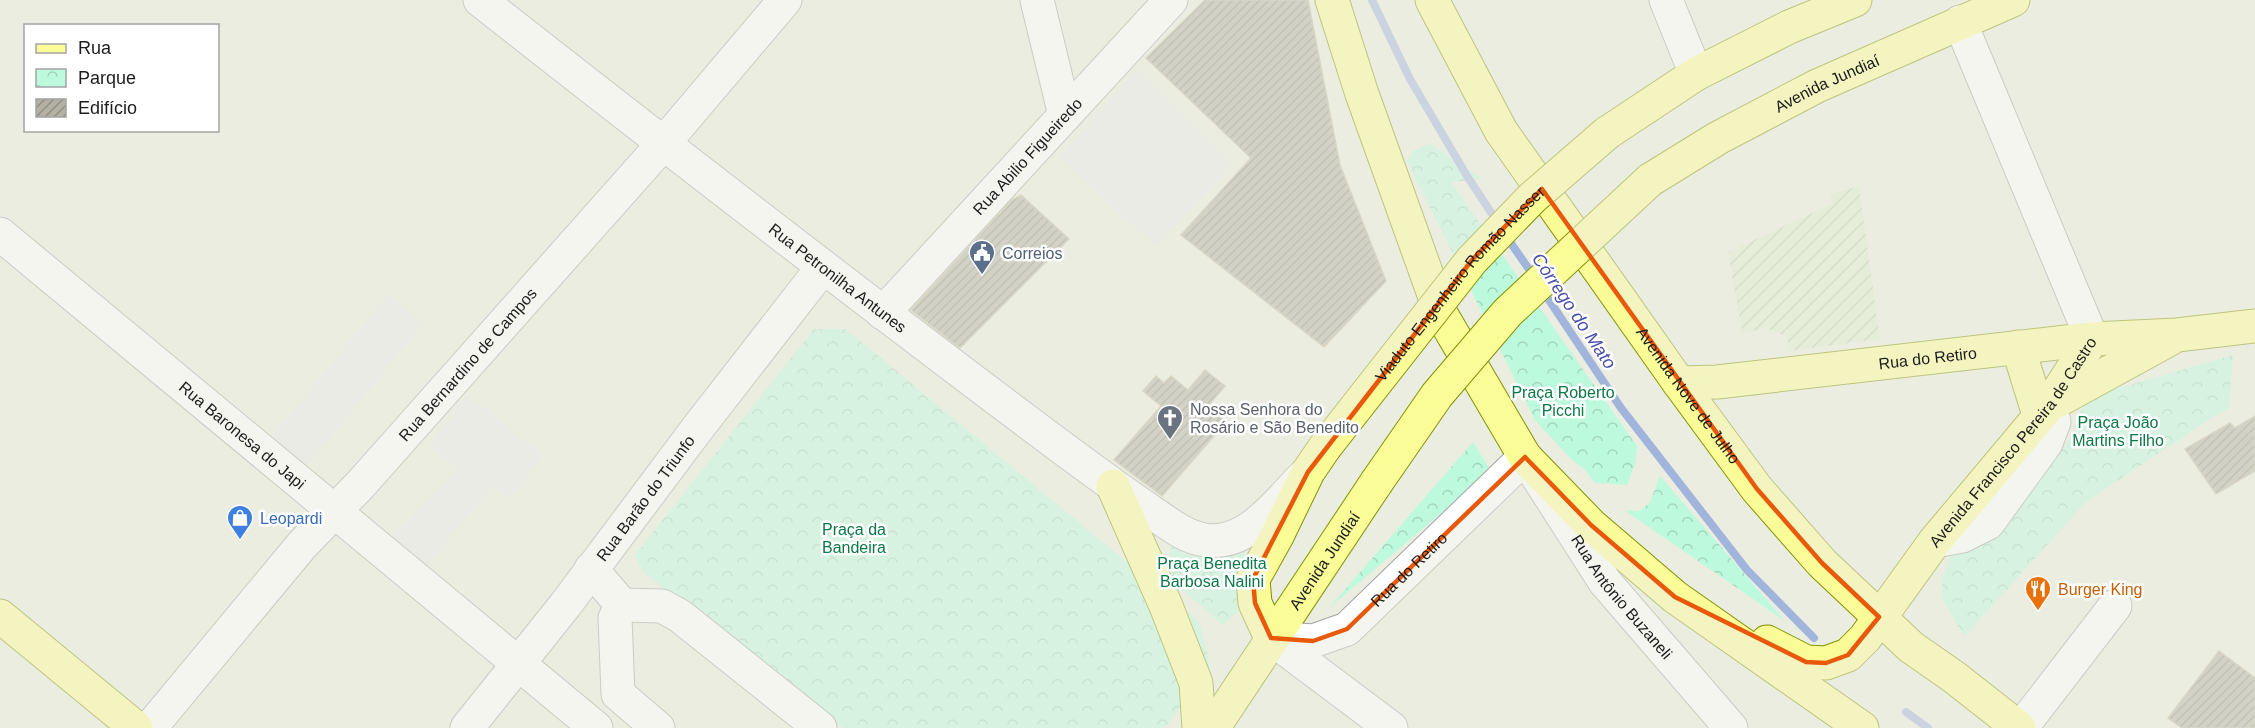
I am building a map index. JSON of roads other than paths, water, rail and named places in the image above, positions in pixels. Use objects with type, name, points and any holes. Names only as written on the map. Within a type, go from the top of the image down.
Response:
[{"type":"main road","points":[[1332,0],[1370,115],[1442,314],[1525,457],[1591,525],[1675,597],[1862,728]]},
{"type":"main road","name":"Avenida Nove de Julho","points":[[1432,0],[1501,131],[1757,489],[1822,563],[1911,647],[2020,728]]},
{"type":"main road","points":[[1696,74],[1789,27],[1855,0]]},
{"type":"main road","name":"Avenida Jundiaí","points":[[1213,728],[1271,638],[1437,395],[1508,312],[1650,180],[1718,138],[1817,86],[2013,0]]},
{"type":"main road","name":"Viaduto Engenheiro Romão Nasser","points":[[1271,638],[1255,603],[1253,579],[1316,460],[1472,260],[1532,198],[1607,133],[1696,74]]},
{"type":"main road","name":"Rua do Retiro","points":[[1679,383],[1717,382],[2092,339],[2177,335],[2255,326]]},
{"type":"main road","name":"Rua do Retiro","points":[[2044,410],[2177,335]]},
{"type":"main road","name":"Avenida Francisco Pereira de Castro","points":[[1675,597],[1806,662],[1826,663],[1848,654],[1865,638],[1935,541],[2044,410],[2092,339]]},
{"type":"main road","points":[[2018,347],[2044,410]]},
{"type":"main road","points":[[1113,486],[1166,606],[1196,682],[1199,728]]},
{"type":"main road","points":[[0,616],[136,728]]},
{"type":"street","name":"Rua Petronilha Antunes","points":[[480,0],[883,313],[1113,486],[1183,533],[1204,540],[1224,540],[1240,534],[1258,523],[1316,460]]},
{"type":"street","name":"Rua Bernardino de Campos","points":[[150,728],[302,544],[361,484],[663,144],[785,0]]},
{"type":"street","points":[[1037,0],[1065,115]]},
{"type":"street","name":"Rua Abilio Figueiredo","points":[[883,313],[1171,0]]},
{"type":"street","points":[[1666,0],[1696,74]]},
{"type":"street","name":"Avenida Francisco Pereira de Castro","points":[[1960,22],[2092,339]]},
{"type":"street","name":"Rua Baronesa do Japi","points":[[0,234],[596,728]]},
{"type":"street","name":"Rua Barão do Triunfo","points":[[467,728],[566,604],[823,267]]},
{"type":"street","name":"Rua do Retiro","points":[[1271,638],[1313,641],[1347,629],[1525,457]]},
{"type":"street","name":"Rua Antônio Buzaneli","points":[[1525,457],[1605,582],[1731,728]]},
{"type":"street","points":[[591,569],[619,612],[618,694],[658,728]]},
{"type":"street","points":[[566,604],[581,603],[619,612],[662,606],[680,616],[820,728]]},
{"type":"street","points":[[2020,728],[2115,606]]},
{"type":"street","points":[[1271,638],[1390,728]]},
{"type":"waterway","name":"Córrego do Mato","points":[[1372,0],[1410,79],[1467,176],[1498,223]]},
{"type":"waterway","name":"Córrego do Mato","points":[[1506,236],[1535,278]]},
{"type":"waterway","name":"Córrego do Mato","points":[[1543,291],[1621,408],[1747,570],[1814,638]]},
{"type":"waterway","name":"Córrego do Mato","points":[[1906,712],[1928,728]]},
{"type":"place","name":"Correios","points":[[982,276]]},
{"type":"place","name":"Nossa Senhora do Rosário e São Benedito","points":[[1170,441]]},
{"type":"place","name":"Leopardi","points":[[240,541]]},
{"type":"place","name":"Burger King","points":[[2038,612]]},
{"type":"park label","name":"Praça Roberto Picchi","points":[[1563,401]]},
{"type":"park label","name":"Praça João Martins Filho","points":[[2118,431]]},
{"type":"park label","name":"Praça da Bandeira","points":[[854,538]]},
{"type":"park label","name":"Praça Benedita Barbosa Nalini","points":[[1212,572]]}]
